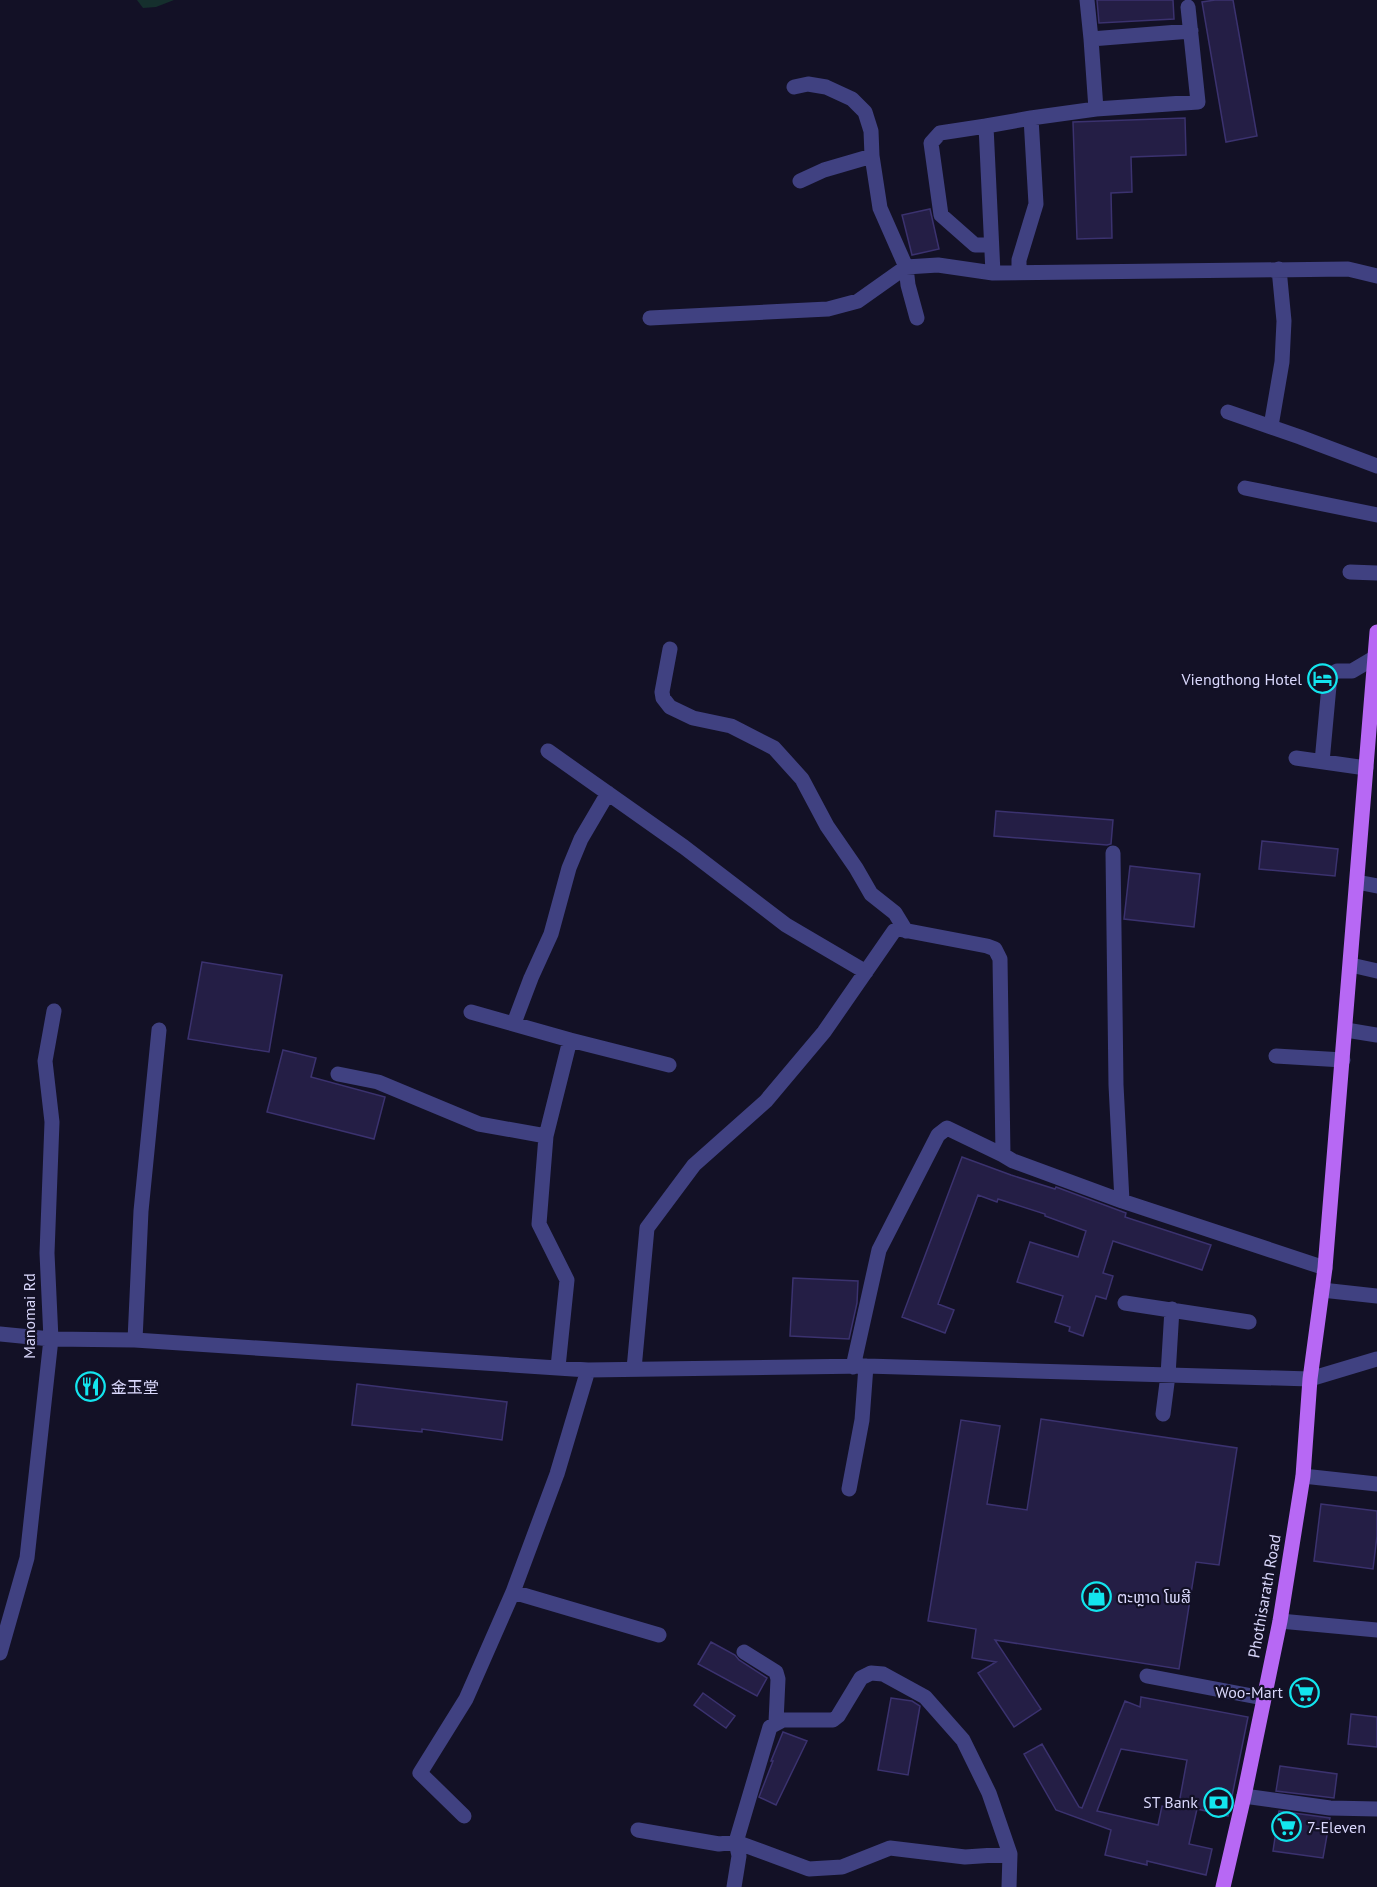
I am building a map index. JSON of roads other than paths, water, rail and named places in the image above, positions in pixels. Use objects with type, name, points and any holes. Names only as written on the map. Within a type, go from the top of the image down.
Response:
[{"type":"main road","name":"Phothisarath Road","points":[[1223,1887],[1280,1621],[1303,1476],[1310,1379],[1325,1268],[1346,1030],[1377,632]]},
{"type":"street","points":[[1087,0],[1096,109]]},
{"type":"street","points":[[991,245],[975,245],[941,215],[931,142],[939,133],[1031,118],[1096,109],[1198,102],[1188,7]]},
{"type":"street","points":[[1091,39],[1191,31]]},
{"type":"street","points":[[794,87],[808,84],[826,87],[852,99],[865,112],[871,131],[879,208],[906,267],[908,285],[917,318]]},
{"type":"street","points":[[1019,272],[1018,260],[1036,204],[1031,118]]},
{"type":"street","points":[[986,126],[993,273]]},
{"type":"street","points":[[800,181],[824,170],[872,156]]},
{"type":"street","points":[[650,318],[828,309],[858,302],[906,267],[938,265],[993,273],[1348,269],[1377,276]]},
{"type":"street","points":[[1271,426],[1282,362],[1284,321],[1279,269]]},
{"type":"street","points":[[1228,412],[1377,466]]},
{"type":"street","points":[[1245,488],[1377,515]]},
{"type":"street","points":[[1350,572],[1377,573]]},
{"type":"street","points":[[670,649],[662,692],[663,698],[670,707],[693,718],[731,726],[774,748],[802,779],[826,826],[856,868],[871,894],[895,913],[906,931]]},
{"type":"street","points":[[1322,762],[1330,675],[1337,671],[1352,671],[1376,658]]},
{"type":"street","points":[[548,751],[684,847],[786,925],[866,972]]},
{"type":"street","points":[[1296,758],[1366,768]]},
{"type":"street","points":[[514,1023],[551,934],[568,868],[581,839],[608,793]]},
{"type":"street","points":[[1113,853],[1116,1085],[1122,1201]]},
{"type":"street","points":[[1357,882],[1377,886]]},
{"type":"street","points":[[634,1369],[647,1228],[694,1165],[766,1101],[824,1032],[894,931],[898,929],[987,946],[995,949],[1000,959],[1003,1155]]},
{"type":"street","points":[[1351,965],[1377,971]]},
{"type":"street","name":"Manomai Rd","points":[[0,1653],[27,1558],[51,1339],[47,1253],[52,1122],[45,1061],[54,1011]]},
{"type":"street","points":[[471,1012],[669,1065]]},
{"type":"street","points":[[135,1341],[141,1211],[159,1030]]},
{"type":"street","points":[[1346,1030],[1377,1035]]},
{"type":"street","points":[[558,1367],[567,1280],[539,1224],[546,1136],[570,1040]]},
{"type":"street","points":[[1276,1056],[1343,1060]]},
{"type":"street","points":[[338,1074],[378,1082],[479,1124],[546,1136]]},
{"type":"street","points":[[849,1489],[862,1420],[859,1367],[879,1250],[938,1135],[947,1128],[1013,1161],[1122,1201],[1325,1268]]},
{"type":"street","points":[[1322,1290],[1377,1296]]},
{"type":"street","points":[[1125,1303],[1249,1322]]},
{"type":"street","points":[[1163,1414],[1172,1309]]},
{"type":"street","points":[[0,1334],[51,1339],[135,1341],[588,1370],[859,1367],[1310,1379],[1377,1359]]},
{"type":"street","points":[[464,1816],[420,1773],[465,1699],[513,1592],[557,1474],[588,1370]]},
{"type":"street","points":[[1303,1476],[1377,1484]]},
{"type":"street","points":[[513,1592],[659,1635]]},
{"type":"street","points":[[1280,1621],[1377,1630]]},
{"type":"street","points":[[744,1652],[770,1666],[776,1672],[778,1679],[776,1722]]},
{"type":"street","points":[[734,1887],[739,1856],[736,1842],[770,1727],[783,1720],[832,1720],[838,1716],[861,1678],[871,1673],[883,1674],[925,1697],[963,1740],[989,1793],[1010,1854],[1009,1887]]},
{"type":"street","points":[[1147,1676],[1263,1698]]},
{"type":"street","points":[[1244,1796],[1330,1808],[1377,1809]]},
{"type":"street","points":[[638,1830],[719,1844],[736,1842],[809,1869],[842,1867],[890,1848],[965,1857],[1010,1854]]},
{"type":"place","name":"Viengthong Hotel","points":[[1323,679]]},
{"type":"place","name":"金玉堂","points":[[90,1387]]},
{"type":"place","name":"ຕະຫຼາດ ໂພສີ","points":[[1096,1597]]},
{"type":"place","name":"Woo-Mart","points":[[1304,1692]]},
{"type":"place","name":"ST Bank","points":[[1219,1802]]},
{"type":"place","name":"7-Eleven","points":[[1286,1827]]}]
